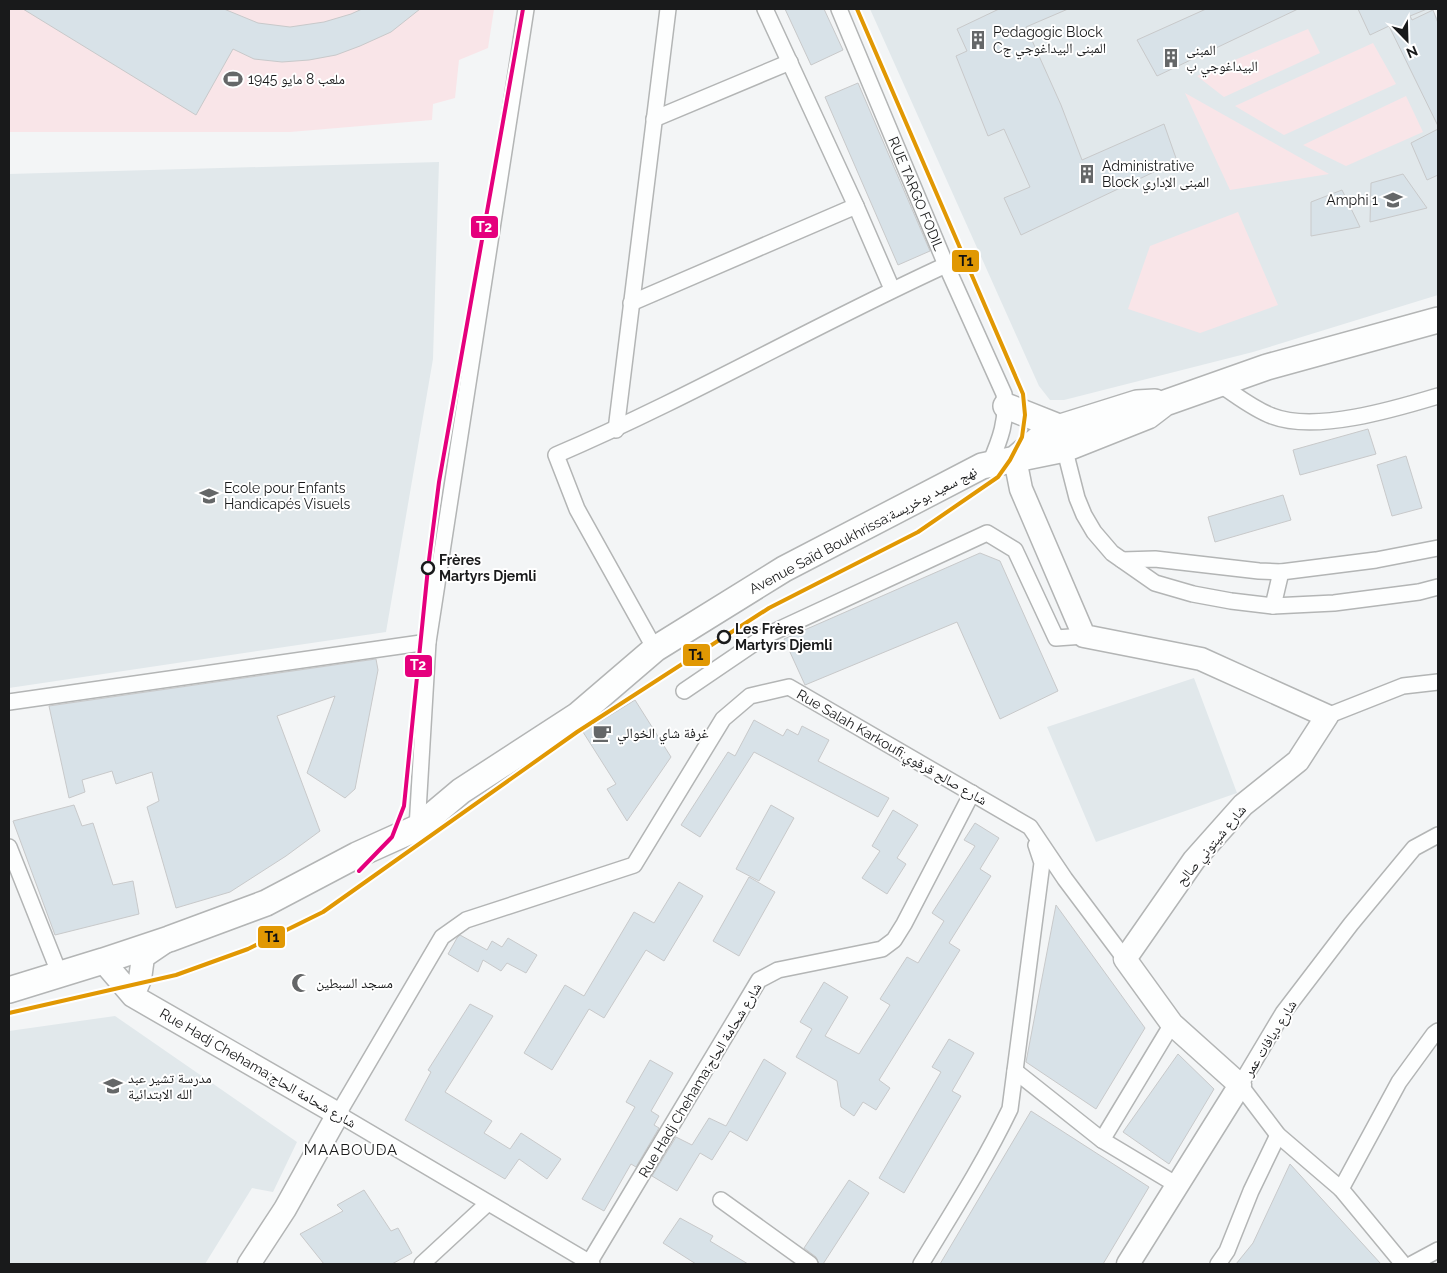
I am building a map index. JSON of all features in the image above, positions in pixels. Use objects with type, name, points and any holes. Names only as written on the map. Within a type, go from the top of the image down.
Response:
[{"type":"main road","name":"Avenue Saïd Boukhrissa;نهج سعيد بوخريسة","points":[[9,990],[103,962],[266,902],[357,855],[417,828],[461,791],[578,715],[655,649],[784,569],[975,469],[990,463],[1015,459],[1137,403],[1166,403],[1308,355],[1438,320]]},
{"type":"main road","points":[[1006,406],[1062,438]]},
{"type":"street","points":[[417,828],[428,642],[526,9]]},
{"type":"street","points":[[616,430],[668,9]]},
{"type":"street","points":[[765,9],[856,206],[892,290]]},
{"type":"street","name":"RUE TARGO FODIL","points":[[839,9],[946,265],[1004,394],[1006,406],[1005,423],[1001,438],[990,463]]},
{"type":"street","points":[[654,120],[790,62]]},
{"type":"street","points":[[631,304],[856,206]]},
{"type":"street","points":[[655,649],[577,509],[556,455],[616,430],[892,290],[946,265]]},
{"type":"street","points":[[1219,384],[1273,417],[1292,422],[1313,423],[1390,411],[1438,396]]},
{"type":"street","points":[[1062,438],[1071,477],[1084,515],[1094,532],[1112,552],[1155,583],[1193,594],[1274,606],[1334,604],[1438,587]]},
{"type":"street","points":[[1015,459],[1021,489],[1084,636]]},
{"type":"street","points":[[684,691],[765,636],[987,533],[1015,550],[1056,638],[1084,636],[1201,659],[1327,716],[1403,686],[1438,682]]},
{"type":"street","points":[[1122,560],[1172,560],[1281,572],[1309,570],[1376,560],[1438,548]]},
{"type":"street","points":[[1274,606],[1281,572]]},
{"type":"street","points":[[9,702],[428,642]]},
{"type":"street","name":"Rue Salah Karkoufi;شارع صالح قرقوي","points":[[249,1264],[285,1209],[338,1114],[442,937],[466,920],[634,865],[722,719],[750,696],[789,688],[1030,827],[1065,879],[1125,959]]},
{"type":"street","name":"شارع شيتوني صالح","points":[[1125,959],[1194,860],[1243,805],[1298,761],[1327,716]]},
{"type":"street","name":"Rue Hadj Chehama;شارع شحامة الحاج","points":[[103,962],[133,996],[338,1114],[488,1203],[582,1262],[759,980],[778,970],[882,949],[894,940],[972,793]]},
{"type":"street","points":[[921,1264],[965,1192],[1010,1109],[1042,863],[1030,827]]},
{"type":"street","name":"شارع ديافات عمر","points":[[1128,1264],[1240,1086],[1283,1013],[1351,924],[1414,848],[1438,835]]},
{"type":"street","points":[[9,846],[60,975]]},
{"type":"street","points":[[133,996],[140,979],[143,957],[169,939]]},
{"type":"street","points":[[1125,959],[1172,1024],[1240,1086],[1278,1135],[1341,1189],[1403,1264]]},
{"type":"street","points":[[1102,1140],[1172,1024]]},
{"type":"street","points":[[1341,1189],[1399,1082],[1437,1035]]},
{"type":"street","points":[[1015,1071],[1102,1140],[1177,1185]]},
{"type":"street","points":[[1218,1264],[1227,1251],[1251,1191],[1278,1135]]},
{"type":"street","points":[[721,1200],[810,1264]]},
{"type":"street","points":[[422,1264],[488,1203]]},
{"type":"street","points":[[1412,1264],[1438,1250]]},
{"type":"shaded area","name":"ملعب 8 مايو 1945","points":[[9,9],[494,9],[488,48],[459,60],[455,98],[433,104],[432,120],[290,132],[9,132]]},
{"type":"shaded area","points":[[870,9],[1432,9],[1438,19],[1438,295],[1253,352],[1064,400],[1050,400],[1039,386]]},
{"type":"shaded area","points":[[1308,29],[1320,53],[1224,97],[1197,76]]},
{"type":"shaded area","points":[[1373,43],[1396,84],[1284,135],[1235,106]]},
{"type":"shaded area","points":[[1185,93],[1329,174],[1230,190]]},
{"type":"shaded area","points":[[1406,96],[1423,132],[1346,166],[1303,145]]},
{"type":"shaded area","name":"Ecole pour Enfants Handicapés Visuels","points":[[439,162],[433,359],[386,632],[9,688],[9,174]]},
{"type":"shaded area","points":[[1238,212],[1278,305],[1200,333],[1128,309],[1150,246]]},
{"type":"shaded area","points":[[1194,678],[1237,793],[1096,842],[1047,727]]},
{"type":"shaded area","name":"مدرسة تشير عبد الله الابتدائية","points":[[115,1016],[297,1142],[273,1192],[252,1188],[205,1264],[9,1264],[9,1031]]},
{"type":"building","points":[[23,9],[224,9],[258,23],[290,27],[324,22],[362,9],[420,9],[391,32],[336,55],[282,62],[254,59],[233,49],[196,115]]},
{"type":"building","points":[[785,9],[824,9],[843,50],[811,65]]},
{"type":"building","points":[[999,9],[1068,9],[1026,27],[1061,105],[1082,160],[1164,124],[1177,161],[1021,235],[1004,198],[1030,187],[1004,129],[988,136],[956,56],[967,51],[957,29]]},
{"type":"building","name":"المبنى البيداغوجي ب","points":[[1206,9],[1298,9],[1157,76],[1137,40]]},
{"type":"building","points":[[1358,9],[1427,9],[1410,16],[1412,20],[1433,10],[1438,23],[1438,126],[1389,26],[1370,35]]},
{"type":"building","points":[[858,83],[930,251],[898,265],[825,97]]},
{"type":"building","points":[[1438,129],[1438,175],[1427,180],[1411,143]]},
{"type":"building","points":[[1403,174],[1427,208],[1370,222],[1371,183]]},
{"type":"building","points":[[1342,190],[1360,227],[1311,236],[1311,202]]},
{"type":"building","points":[[1368,429],[1376,454],[1300,475],[1293,450]]},
{"type":"building","points":[[1406,456],[1422,508],[1392,516],[1377,465]]},
{"type":"building","points":[[1283,495],[1291,520],[1215,542],[1208,517]]},
{"type":"building","points":[[980,553],[1000,561],[1058,691],[1000,719],[957,622],[805,685],[784,639]]},
{"type":"building","points":[[376,659],[378,670],[355,789],[345,798],[307,773],[335,696],[277,716],[320,831],[286,856],[230,892],[176,908],[147,807],[159,801],[152,772],[116,784],[112,771],[82,780],[85,792],[69,798],[49,706]]},
{"type":"building","points":[[635,700],[671,757],[627,821],[607,789],[616,784],[583,732]]},
{"type":"building","points":[[754,720],[783,736],[787,729],[798,735],[802,726],[829,740],[818,761],[889,798],[878,817],[754,752],[700,837],[681,825],[728,752],[735,756]]},
{"type":"building","points":[[74,805],[82,826],[93,823],[113,885],[133,881],[139,914],[55,935],[13,821]]},
{"type":"building","points":[[771,805],[794,818],[759,881],[736,869]]},
{"type":"building","points":[[893,810],[918,825],[897,858],[906,864],[887,894],[862,878],[880,851],[872,846]]},
{"type":"building","points":[[975,823],[999,838],[980,869],[991,876],[949,943],[960,950],[879,1080],[890,1088],[876,1110],[863,1102],[854,1116],[841,1107],[837,1081],[796,1057],[812,1029],[800,1022],[824,982],[848,997],[825,1036],[859,1054],[890,1005],[880,999],[907,957],[918,963],[944,921],[932,913],[975,846],[964,840]]},
{"type":"building","points":[[749,877],[775,892],[739,956],[713,941]]},
{"type":"building","points":[[679,882],[703,896],[664,961],[646,950],[604,1018],[589,1009],[552,1070],[524,1053],[565,985],[584,996],[634,912],[654,923]]},
{"type":"building","points":[[1056,905],[1145,1028],[1096,1109],[1026,1062]]},
{"type":"building","points":[[460,935],[487,950],[492,941],[502,947],[508,938],[537,955],[526,973],[507,963],[501,971],[483,960],[478,972],[448,954]]},
{"type":"building","points":[[470,1004],[493,1016],[445,1092],[492,1121],[484,1133],[510,1149],[521,1133],[561,1159],[547,1179],[519,1159],[505,1179],[405,1120],[431,1072],[428,1070]]},
{"type":"building","points":[[949,1039],[974,1053],[952,1091],[961,1096],[904,1193],[879,1178],[941,1072],[932,1067]]},
{"type":"building","points":[[1178,1054],[1214,1089],[1169,1164],[1123,1132]]},
{"type":"building","points":[[764,1059],[786,1073],[747,1141],[730,1131],[712,1160],[700,1153],[677,1191],[652,1176],[676,1137],[692,1145],[709,1118],[726,1126]]},
{"type":"building","points":[[650,1060],[673,1073],[651,1111],[659,1116],[654,1125],[659,1128],[636,1167],[631,1164],[604,1211],[582,1199],[635,1107],[626,1102]]},
{"type":"building","points":[[1031,1111],[1149,1187],[1103,1264],[940,1264]]},
{"type":"building","points":[[1290,1164],[1381,1264],[1236,1264],[1253,1243]]},
{"type":"building","points":[[849,1180],[869,1193],[823,1264],[819,1264],[816,1257],[804,1248]]},
{"type":"building","points":[[364,1190],[391,1231],[398,1228],[412,1253],[392,1264],[324,1264],[300,1234],[343,1211],[337,1205]]},
{"type":"building","points":[[680,1218],[713,1236],[710,1241],[748,1264],[696,1264],[663,1243]]},
{"type":"transit line","name":"T2","points":[[359,871],[392,837],[404,806],[428,568],[439,482],[523,9]]},
{"type":"transit line","name":"T1","points":[[9,1013],[176,975],[248,949],[323,912],[577,732],[769,608],[918,532],[998,477],[1010,460],[1022,437],[1025,415],[1023,394],[857,9]]},
{"type":"place","name":"Pedagogic Block Cالمبنى البيداغوجي ج","points":[[978,40]]},
{"type":"place","name":"المبنى البيداغوجي ب","points":[[1171,58]]},
{"type":"place","name":"ملعب 8 مايو 1945","points":[[233,79]]},
{"type":"place","name":"Administrative Block المبنى الإداري","points":[[1087,174]]},
{"type":"place","name":"Amphi 1","points":[[1393,200]]},
{"type":"place","name":"Ecole pour Enfants Handicapés Visuels","points":[[209,496]]},
{"type":"place","name":"Frères Martyrs Djemli","points":[[428,568]]},
{"type":"place","name":"Les Frères Martyrs Djemli","points":[[724,637]]},
{"type":"place","name":"غرفة شاي الخوالي","points":[[602,733]]},
{"type":"place","name":"مسجد السبطين","points":[[301,983]]},
{"type":"place","name":"مدرسة تشير عبد الله الابتدائية","points":[[113,1086]]},
{"type":"district","name":"MAABOUDA","points":[[351,1150]]}]
